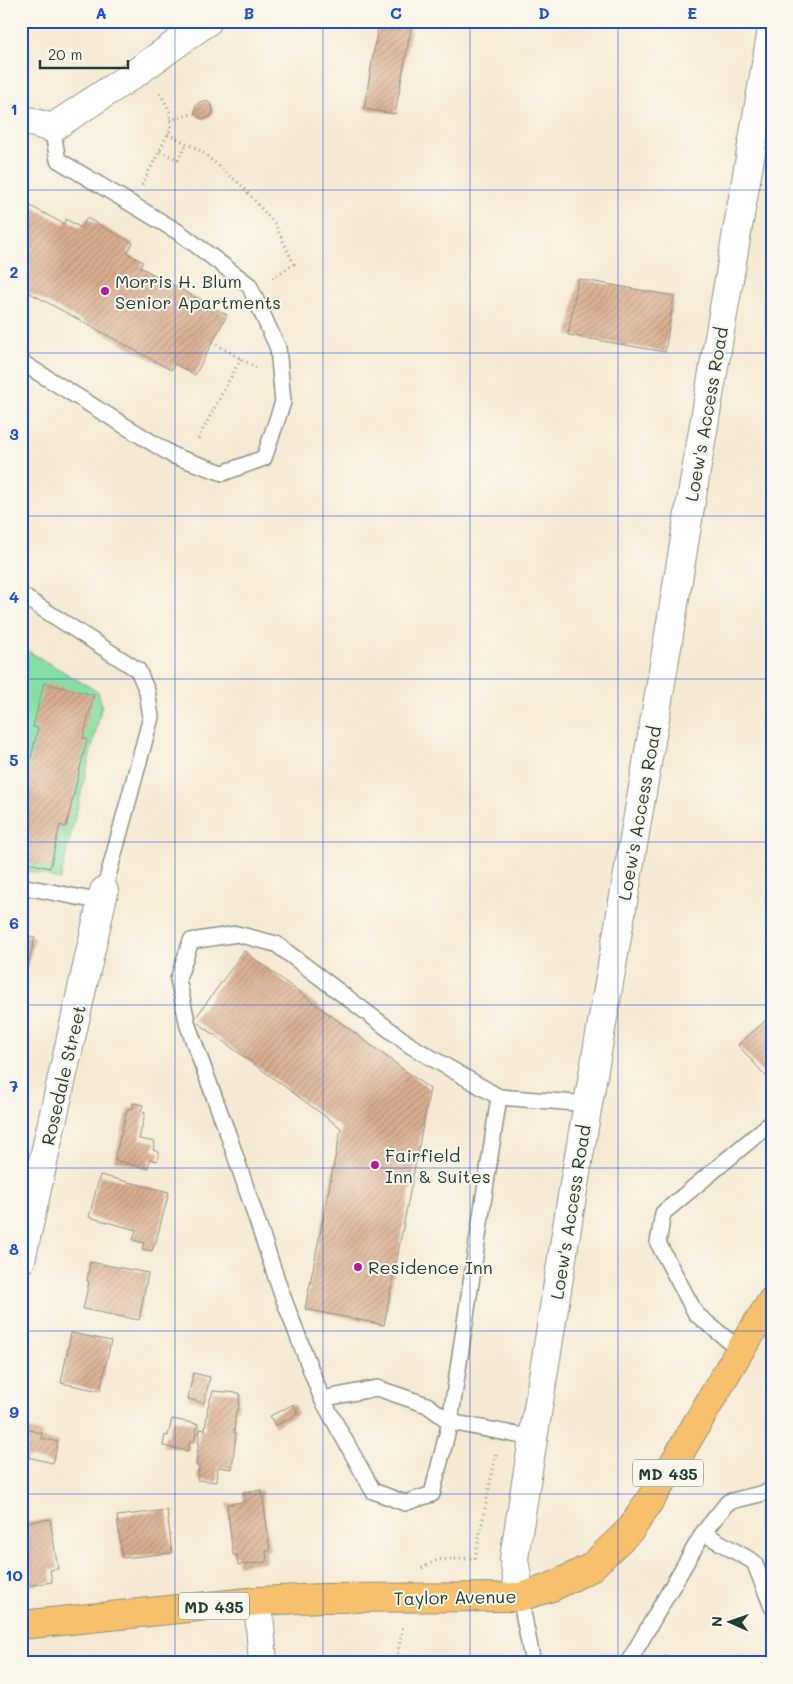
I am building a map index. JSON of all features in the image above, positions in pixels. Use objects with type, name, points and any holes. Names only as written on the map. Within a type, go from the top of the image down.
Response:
[{"type":"main road","name":"Taylor Avenue","points":[[21,1625],[258,1601],[322,1598],[520,1597],[552,1588],[590,1568],[631,1530],[671,1468],[740,1350],[772,1301]]},
{"type":"street","points":[[21,119],[52,128],[134,74],[208,21]]},
{"type":"street","name":"Loew's Access Road","points":[[520,1597],[514,1559],[533,1438],[772,29]]},
{"type":"street","name":"Rosedale Street","points":[[21,1260],[103,897]]},
{"type":"street","points":[[258,1601],[263,1663]]},
{"type":"lane","points":[[21,362],[174,456],[223,473],[264,458],[283,402],[278,348],[249,286],[180,232],[58,160],[52,128]]},
{"type":"lane","points":[[21,595],[138,670],[147,691],[151,717],[103,897],[21,886]]},
{"type":"lane","points":[[499,1097],[450,1422],[432,1494],[405,1503],[373,1491],[322,1399],[281,1292],[228,1134],[188,1026],[178,979],[191,941],[237,934],[276,944],[411,1046],[499,1097],[589,1104]]},
{"type":"lane","points":[[740,1350],[696,1314],[658,1244],[659,1236],[663,1213],[772,1122]]},
{"type":"lane","points":[[322,1399],[377,1388],[427,1405],[450,1422],[533,1438]]},
{"type":"lane","points":[[628,1663],[703,1534],[728,1502],[772,1491]]},
{"type":"lane","points":[[703,1534],[754,1562],[772,1608]]},
{"type":"lane","points":[[520,1597],[533,1663]]},
{"type":"path","points":[[141,187],[171,128],[170,112],[157,88]]},
{"type":"path","points":[[170,120],[196,113]]},
{"type":"path","points":[[168,134],[201,150],[241,185],[275,224],[294,264],[271,280]]},
{"type":"path","points":[[160,151],[178,160],[187,144]]},
{"type":"path","points":[[212,342],[264,372]]},
{"type":"path","points":[[198,439],[241,358]]},
{"type":"path","points":[[399,1663],[397,1657],[411,1575],[437,1560],[475,1558],[500,1431]]},
{"type":"green space","points":[[21,647],[98,692],[102,705],[60,880],[21,870]]},
{"type":"building","points":[[379,21],[412,23],[395,114],[364,109]]},
{"type":"building","points":[[204,101],[210,104],[213,110],[210,116],[204,119],[198,116],[195,110],[198,104]]},
{"type":"building","name":"Morris H. Blum Senior Apartments","points":[[21,201],[64,224],[66,219],[81,228],[87,218],[133,243],[127,253],[143,262],[140,267],[227,315],[195,375],[175,364],[171,370],[21,288]]},
{"type":"building","points":[[578,279],[674,296],[665,352],[568,335]]},
{"type":"building","points":[[44,683],[94,695],[83,738],[87,739],[66,827],[60,825],[50,868],[21,861],[21,799],[38,728],[33,727]]},
{"type":"building","points":[[21,933],[35,938],[27,969],[21,968]]},
{"type":"building","points":[[244,951],[430,1089],[384,1325],[305,1309],[341,1128],[194,1020]]},
{"type":"building","points":[[772,1015],[772,1083],[738,1045]]},
{"type":"building","points":[[134,1103],[143,1105],[141,1111],[145,1113],[139,1139],[155,1142],[153,1150],[159,1152],[157,1161],[150,1159],[148,1169],[114,1160],[128,1108],[132,1109]]},
{"type":"building","points":[[100,1175],[169,1192],[152,1251],[142,1249],[144,1243],[133,1240],[136,1230],[89,1217]]},
{"type":"building","points":[[90,1262],[148,1273],[139,1320],[83,1309],[89,1282],[87,1281]]},
{"type":"building","points":[[71,1333],[111,1341],[100,1391],[61,1383]]},
{"type":"building","points":[[193,1373],[210,1377],[204,1403],[188,1399]]},
{"type":"building","points":[[213,1391],[240,1393],[238,1410],[236,1410],[234,1433],[236,1433],[232,1469],[218,1467],[217,1482],[197,1480],[199,1466],[196,1466],[200,1429],[205,1430],[208,1406]]},
{"type":"building","points":[[294,1404],[298,1414],[275,1426],[270,1416]]},
{"type":"building","points":[[172,1419],[198,1424],[194,1442],[190,1441],[188,1451],[163,1446],[165,1435],[168,1436]]},
{"type":"building","points":[[21,1428],[42,1433],[41,1438],[58,1442],[53,1463],[27,1457],[25,1464],[21,1463]]},
{"type":"building","points":[[262,1490],[270,1551],[266,1551],[267,1562],[238,1565],[237,1555],[233,1555],[227,1504],[244,1502],[243,1492]]},
{"type":"building","points":[[167,1510],[172,1553],[122,1558],[117,1516]]},
{"type":"building","points":[[50,1519],[58,1569],[50,1570],[52,1582],[21,1587],[21,1523]]},
{"type":"building","points":[[665,1656],[697,1662],[697,1663],[664,1663]]},
{"type":"place","name":"Morris H. Blum Senior Apartments","points":[[105,291]]},
{"type":"place","name":"Fairfield Inn & Suites","points":[[375,1165]]},
{"type":"place","name":"Residence Inn","points":[[358,1267]]}]
